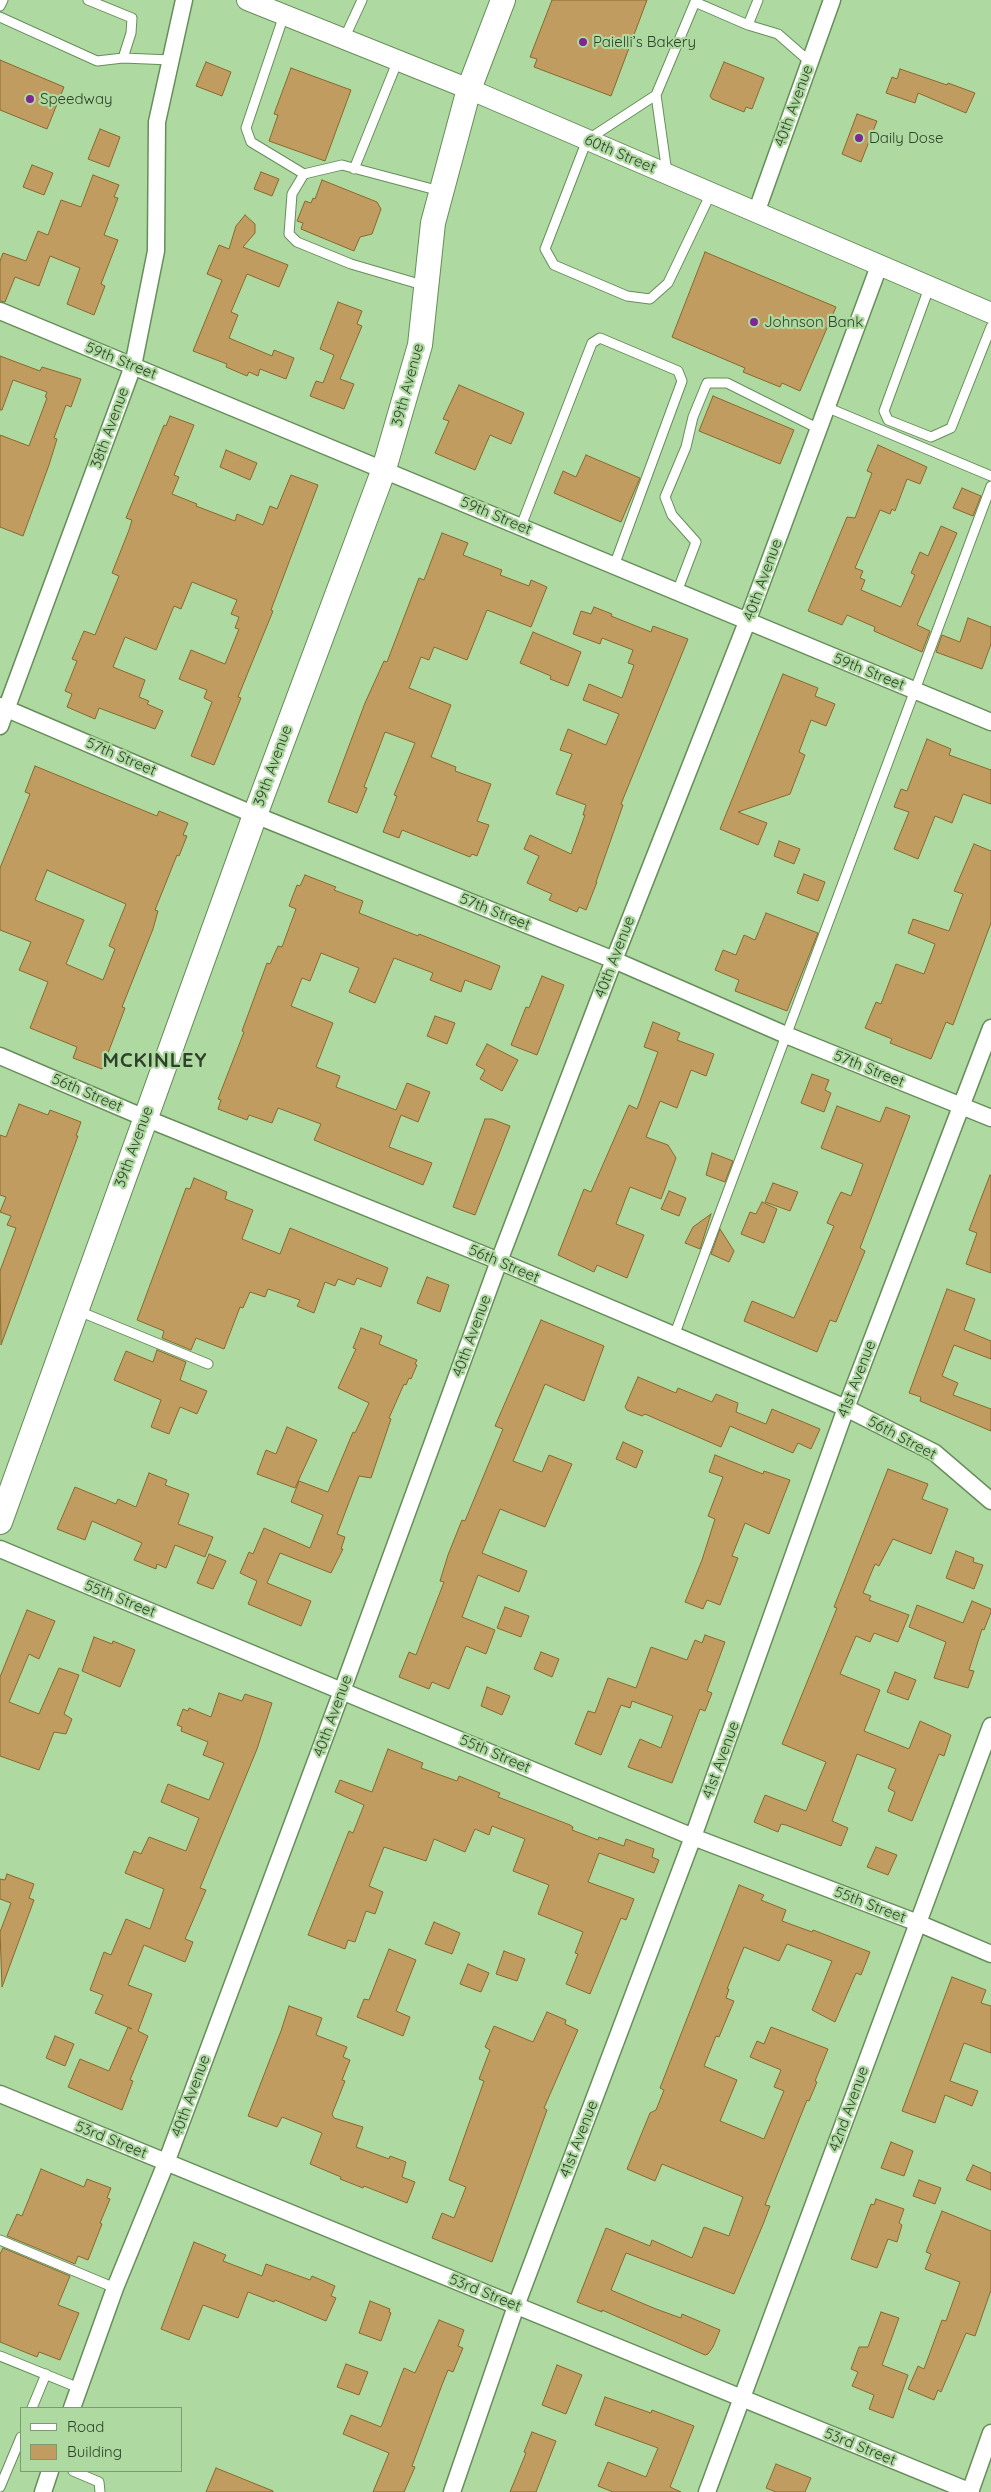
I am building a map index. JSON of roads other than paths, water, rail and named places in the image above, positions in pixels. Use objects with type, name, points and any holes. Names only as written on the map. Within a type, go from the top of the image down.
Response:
[{"type":"main road","name":"39th Avenue","points":[[0,1522],[144,1118],[384,469],[420,345],[433,223],[469,89],[503,0]]},
{"type":"street","name":"38th Avenue","points":[[0,726],[3,707],[133,366],[156,251],[157,122],[184,0]]},
{"type":"street","name":"60th Street","points":[[248,0],[469,89],[991,313]]},
{"type":"street","name":"40th Avenue","points":[[756,213],[832,0]]},
{"type":"street","name":"40th Avenue","points":[[72,2407],[115,2288],[166,2163],[500,1262],[614,960],[747,622],[878,266]]},
{"type":"street","name":"59th Street","points":[[0,311],[991,722]]},
{"type":"street","name":"57th Street","points":[[3,707],[255,815],[614,960],[786,1035],[991,1118]]},
{"type":"street","name":"41st Avenue","points":[[452,2492],[516,2306],[693,1837],[846,1408],[991,1028]]},
{"type":"street","name":"56th Street","points":[[0,1056],[144,1118],[500,1262],[846,1408],[935,1453],[991,1501]]},
{"type":"street","name":"55th Street","points":[[0,1550],[693,1837],[918,1923],[991,1954]]},
{"type":"street","name":"42nd Avenue","points":[[707,2492],[991,1726]]},
{"type":"street","name":"53rd Street","points":[[0,2094],[970,2492]]},
{"type":"street","points":[[970,2492],[991,2433]]},
{"type":"street","points":[[42,2492],[50,2472]]},
{"type":"lane","points":[[0,6],[3,0]]},
{"type":"lane","points":[[88,0],[132,18],[131,33],[123,58]]},
{"type":"lane","points":[[344,39],[362,0]]},
{"type":"lane","points":[[748,25],[758,0]]},
{"type":"lane","points":[[667,174],[656,95],[696,1],[748,25],[778,34],[810,62]]},
{"type":"lane","points":[[284,15],[246,128],[251,142],[304,174],[342,165],[442,191]]},
{"type":"lane","points":[[0,17],[97,61],[123,58],[171,60]]},
{"type":"lane","points":[[354,169],[398,60]]},
{"type":"lane","points":[[656,95],[587,140],[545,249],[554,265],[627,296],[650,299],[668,283],[711,193]]},
{"type":"lane","points":[[304,174],[292,194],[289,220],[289,234],[297,242],[351,264],[427,286]]},
{"type":"lane","points":[[929,288],[884,411],[888,420],[931,437],[951,428],[991,327]]},
{"type":"lane","points":[[521,526],[592,343],[600,338],[678,371],[682,381],[614,566]]},
{"type":"lane","points":[[677,592],[696,542],[672,514],[665,497],[686,447],[693,417],[707,383],[727,383],[819,429]]},
{"type":"lane","points":[[826,408],[991,476]]},
{"type":"lane","points":[[674,1336],[991,486]]},
{"type":"lane","points":[[76,1310],[208,1364]]},
{"type":"lane","points":[[0,2240],[115,2288]]},
{"type":"lane","points":[[0,2356],[80,2388]]},
{"type":"lane","points":[[32,2407],[46,2374]]},
{"type":"lane","points":[[0,2487],[20,2439]]},
{"type":"lane","points":[[75,2472],[99,2482],[100,2492]]},
{"type":"place","name":"Paielli’s Bakery","points":[[583,42]]},
{"type":"place","name":"Speedway","points":[[30,99]]},
{"type":"place","name":"Daily Dose","points":[[859,138]]},
{"type":"place","name":"Johnson Bank","points":[[754,322]]},
{"type":"district","name":"MCKINLEY","points":[[155,1061]]}]
